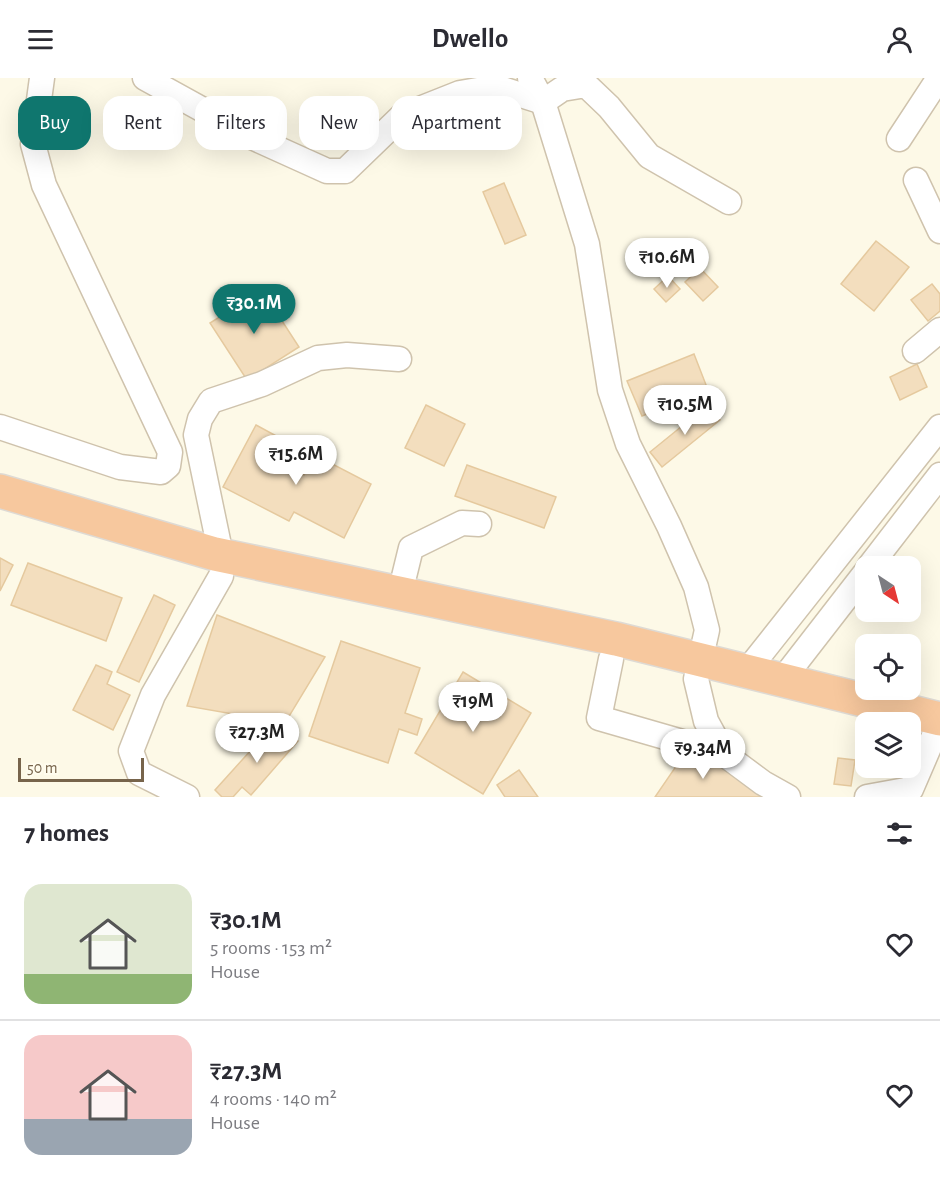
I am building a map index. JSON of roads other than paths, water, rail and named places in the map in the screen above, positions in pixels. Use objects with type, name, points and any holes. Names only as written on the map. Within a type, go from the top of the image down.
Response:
[{"type":"highway","points":[[0,490],[221,566]]},
{"type":"highway","points":[[0,512],[221,566],[350,593],[611,659],[698,669],[747,671],[783,679],[931,732]]},
{"type":"highway","points":[[350,593],[400,593],[698,669],[855,717]]},
{"type":"street","points":[[0,428],[120,467],[161,472],[168,466],[170,452],[44,185],[33,144],[42,78]]},
{"type":"street","points":[[145,78],[254,138],[327,171],[345,171],[402,116],[460,93],[496,87],[543,102]]},
{"type":"street","points":[[530,78],[543,102],[587,244],[610,390],[628,444],[669,526],[696,587],[707,630],[698,669],[706,721],[724,754]]},
{"type":"street","points":[[899,139],[939,78]]},
{"type":"street","points":[[543,102],[562,89],[595,81],[609,107],[649,156],[729,202]]},
{"type":"street","points":[[916,180],[940,231]]},
{"type":"street","points":[[915,351],[940,330]]},
{"type":"street","points":[[187,797],[139,773],[131,751],[153,695],[221,566],[196,435],[200,419],[211,401],[262,384],[318,358],[347,355],[399,359]]},
{"type":"street","points":[[747,671],[940,428]]},
{"type":"street","points":[[877,556],[940,475]]},
{"type":"street","points":[[400,593],[411,548],[462,523],[479,524]]},
{"type":"street","points":[[783,679],[855,586]]},
{"type":"street","points":[[611,659],[599,718],[724,754],[763,783],[788,797]]},
{"type":"street","points":[[867,797],[910,793],[931,732]]}]
